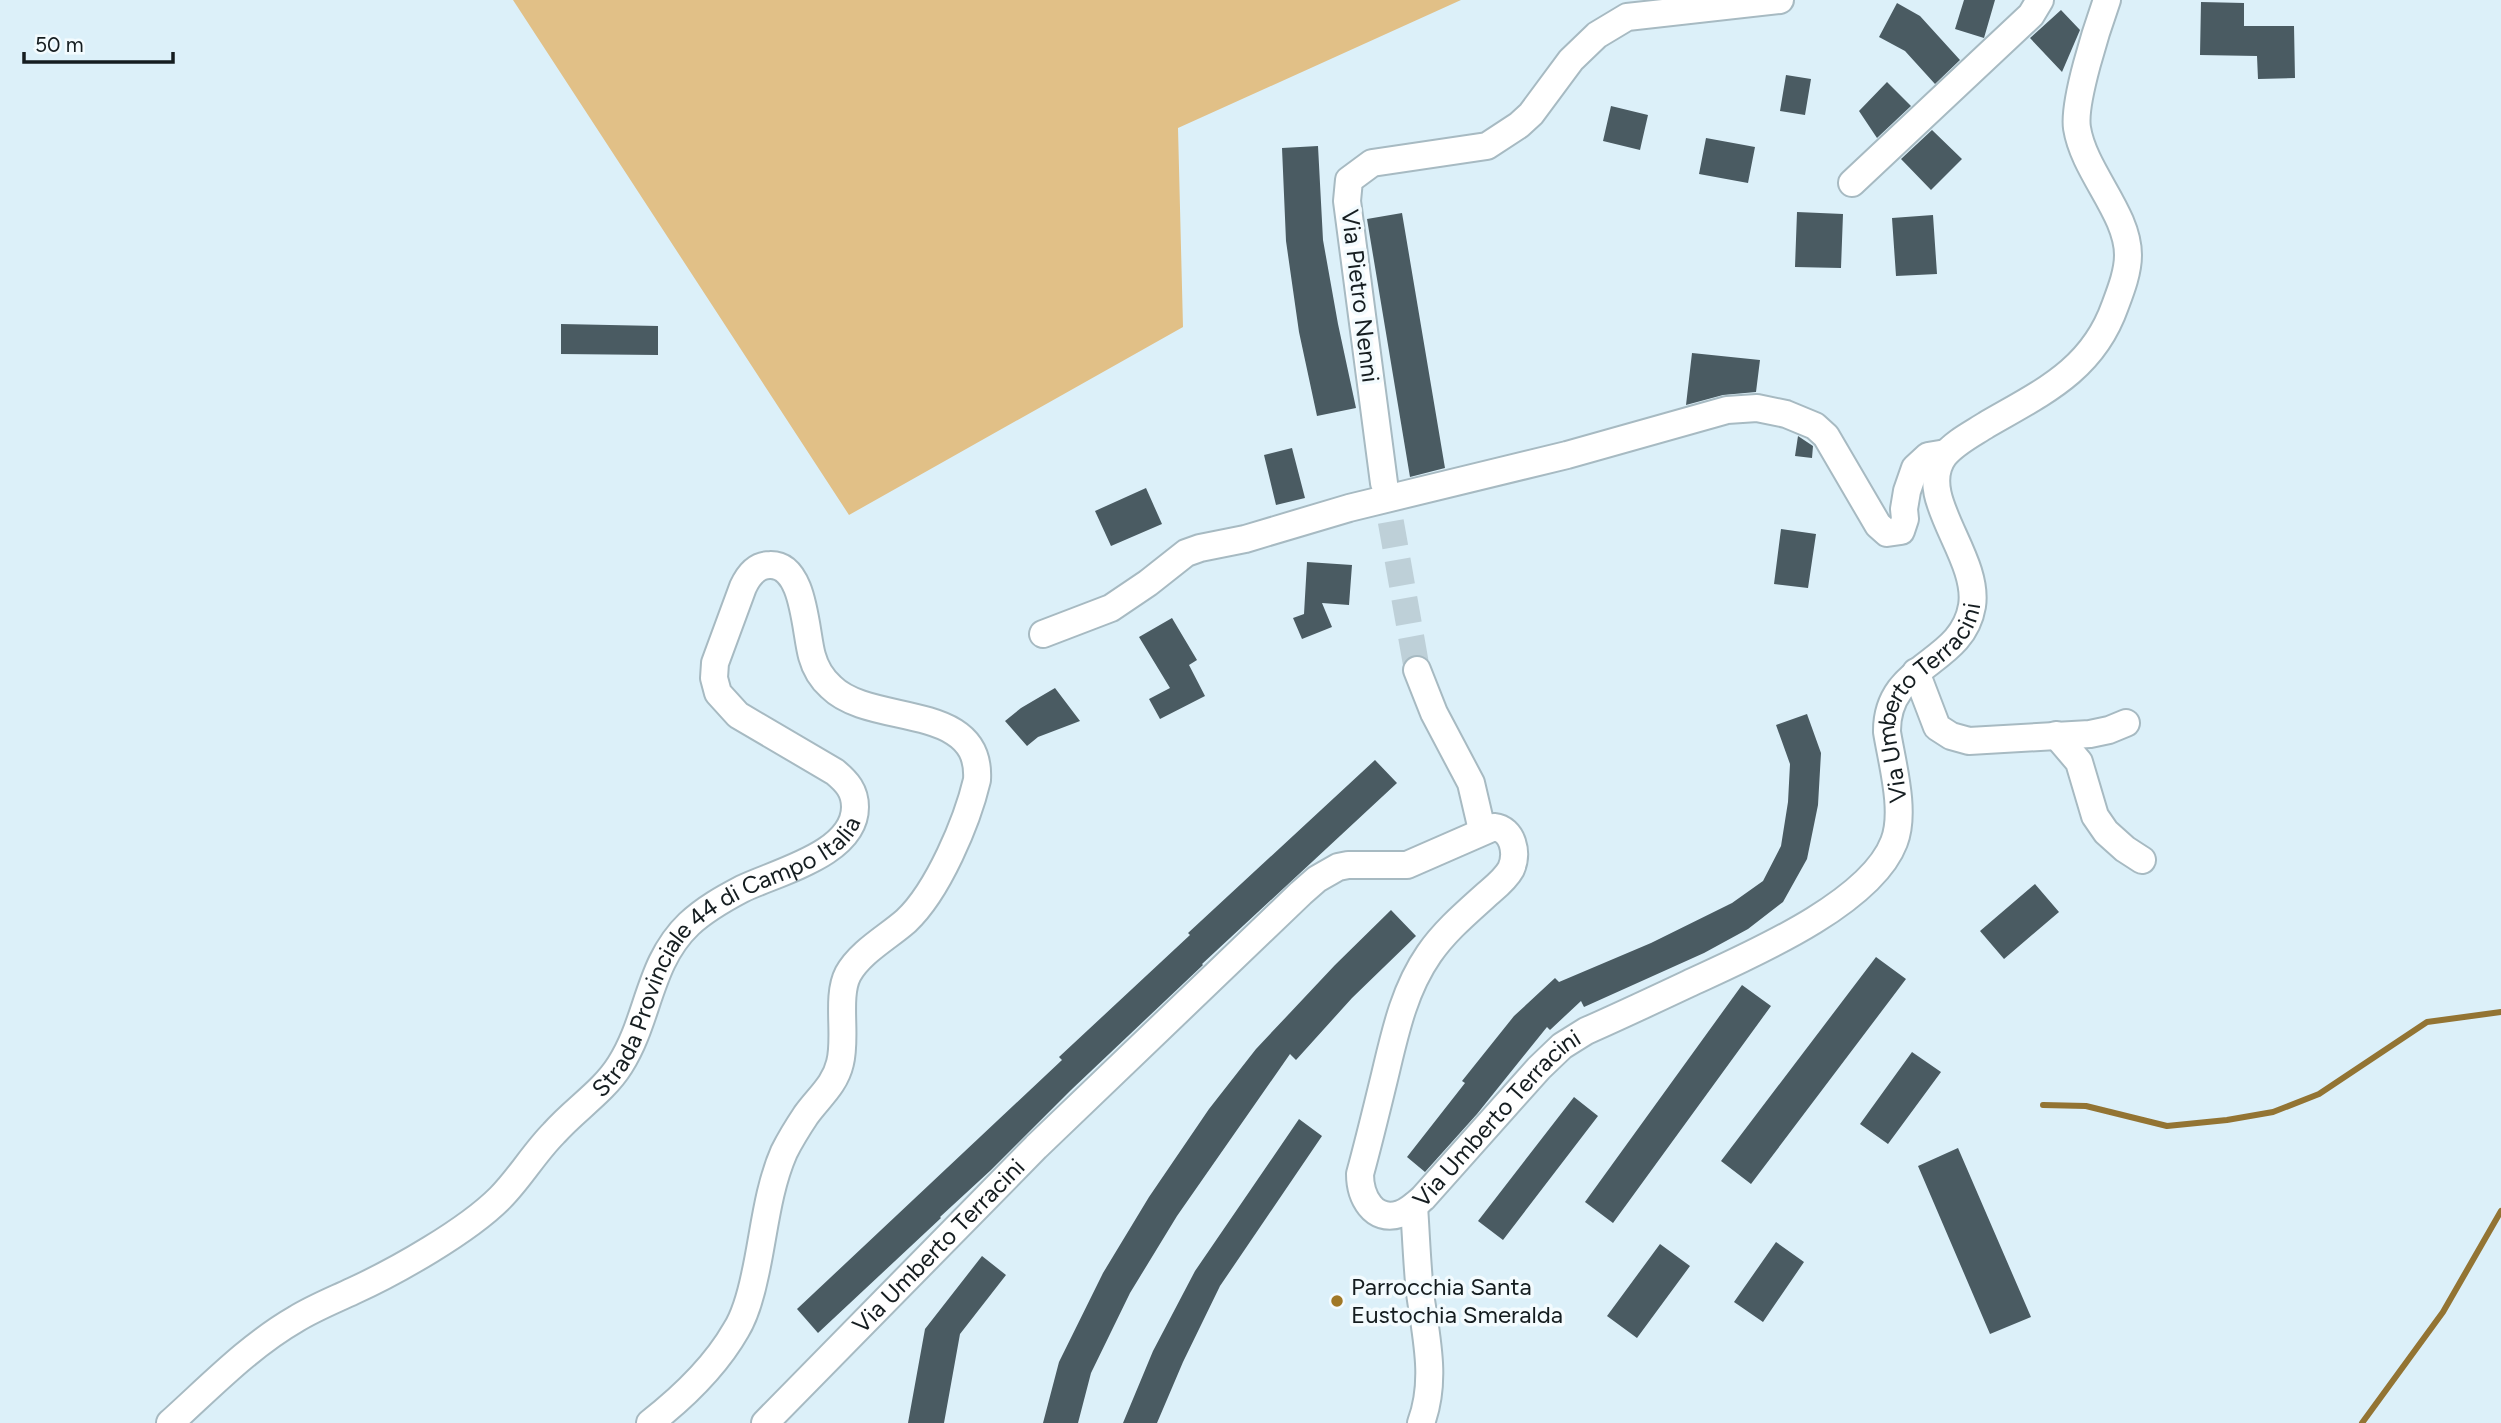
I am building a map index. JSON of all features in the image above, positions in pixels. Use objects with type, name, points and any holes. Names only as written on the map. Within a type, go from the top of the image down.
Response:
[{"type":"street","name":"Via Pietro Nenni","points":[[1384,483],[1347,201],[1349,180],[1373,163],[1487,146],[1531,114],[1571,60],[1591,41],[1627,17],[1780,0]]},
{"type":"street","points":[[1852,183],[2031,15],[2040,0]]},
{"type":"street","points":[[1043,634],[1111,608],[1186,553],[1200,548],[1245,539],[1349,508],[1567,455],[1727,410],[1757,408],[1786,414],[1815,426],[1826,436],[1878,525],[1887,533],[1901,531],[1905,519],[1907,491],[1915,468],[1928,456],[1946,453],[1963,440],[2048,390],[2072,372],[2098,341],[2114,309],[2127,265],[2127,245],[2119,221],[2084,152],[2076,124],[2098,2]]},
{"type":"street","name":"Via Umberto Terracini","points":[[765,1423],[1079,1105],[1317,879],[1338,867],[1415,863],[1482,830],[1500,827],[1512,839],[1512,865],[1502,881],[1443,936],[1429,954],[1412,984],[1397,1024],[1360,1174],[1364,1198],[1378,1213],[1397,1215],[1414,1206],[1441,1179],[1539,1068],[1562,1046],[1586,1031],[1771,944],[1833,906],[1874,872],[1890,851],[1899,809],[1887,732],[1888,710],[1897,691],[1916,672],[1944,652],[1960,634],[1972,606],[1973,593],[1968,566],[1937,493],[1937,468],[1946,453]]},
{"type":"street","name":"Strada Provinciale 44 di Campo Italia","points":[[170,1423],[271,1334],[396,1268],[490,1208],[552,1135],[620,1065],[633,1038],[657,971],[670,946],[688,925],[718,902],[823,853],[847,834],[853,822],[855,802],[846,782],[835,772],[732,710],[718,693],[715,663],[746,579],[756,569],[771,565],[785,569],[796,582],[812,656],[832,688],[854,701],[930,721],[954,732],[963,738],[973,753],[978,771],[977,780],[954,843],[929,894],[906,921],[858,961],[848,973],[844,987],[843,1049],[838,1071],[829,1087],[806,1115],[784,1152],[770,1200],[749,1298],[737,1330],[695,1382],[650,1423]]},
{"type":"street","points":[[1417,670],[1434,713],[1471,783],[1482,830]]},
{"type":"street","points":[[1916,672],[1937,727],[1951,736],[1969,741],[2090,734],[2126,723]]},
{"type":"street","points":[[2056,735],[2080,762],[2095,816],[2106,832],[2142,860]]},
{"type":"street","points":[[1414,1206],[1420,1291],[1431,1374],[1428,1404],[1421,1423]]},
{"type":"shaded area","points":[[513,0],[1461,0],[1178,128],[1183,327],[849,515]]},
{"type":"building","points":[[1964,0],[1995,0],[1984,38],[1955,29]]},
{"type":"building","points":[[2201,2],[2244,3],[2244,26],[2294,26],[2295,78],[2258,79],[2257,56],[2200,55]]},
{"type":"building","points":[[1897,3],[1920,16],[1960,60],[1935,84],[1905,51],[1879,37]]},
{"type":"building","points":[[2061,10],[2080,30],[2062,72],[2030,38]]},
{"type":"building","points":[[1786,75],[1811,79],[1805,115],[1780,111]]},
{"type":"building","points":[[1887,82],[1911,106],[1877,138],[1859,111]]},
{"type":"building","points":[[1611,106],[1648,115],[1640,150],[1603,141]]},
{"type":"building","points":[[1932,130],[1962,159],[1931,190],[1901,159]]},
{"type":"building","points":[[1706,138],[1755,147],[1748,183],[1699,174]]},
{"type":"building","points":[[1318,146],[1323,240],[1356,408],[1317,416],[1299,332],[1286,241],[1282,148]]},
{"type":"building","points":[[1797,212],[1843,214],[1841,268],[1795,267]]},
{"type":"building","points":[[1402,213],[1445,468],[1410,477],[1367,219]]},
{"type":"building","points":[[1933,215],[1937,274],[1896,276],[1892,218]]},
{"type":"building","points":[[561,324],[658,326],[658,355],[561,354]]},
{"type":"building","points":[[1692,353],[1760,360],[1756,392],[1723,395],[1686,405]]},
{"type":"building","points":[[1798,436],[1813,446],[1812,458],[1795,456]]},
{"type":"building","points":[[1292,448],[1305,498],[1276,505],[1264,455]]},
{"type":"building","points":[[1146,488],[1162,524],[1111,546],[1095,511]]},
{"type":"building","points":[[1781,529],[1816,534],[1808,588],[1774,584]]},
{"type":"building","points":[[1307,562],[1352,565],[1349,605],[1322,603],[1332,627],[1302,639],[1293,618],[1304,614]]},
{"type":"building","points":[[1172,618],[1197,660],[1189,665],[1205,696],[1160,719],[1149,699],[1170,688],[1139,637]]},
{"type":"building","points":[[1055,688],[1080,721],[1038,737],[1027,746],[1005,721]]},
{"type":"building","points":[[1807,714],[1821,753],[1818,805],[1807,859],[1783,902],[1748,929],[1704,953],[1584,1007],[1581,1001],[1550,1030],[1547,1027],[1477,1114],[1425,1172],[1407,1157],[1465,1083],[1462,1081],[1514,1016],[1555,978],[1559,982],[1651,943],[1732,903],[1763,881],[1781,846],[1788,802],[1790,764],[1776,725]]},
{"type":"building","points":[[1375,760],[1397,783],[1202,964],[991,1170],[818,1333],[797,1309],[1062,1060],[1059,1057],[1190,935],[1188,933]]},
{"type":"building","points":[[2035,884],[2059,912],[2004,959],[1980,931]]},
{"type":"building","points":[[1391,910],[1416,936],[1352,998],[1296,1060],[1290,1054],[1177,1216],[1130,1293],[1091,1373],[1078,1423],[1043,1423],[1059,1362],[1103,1273],[1149,1197],[1209,1109],[1256,1049]]},
{"type":"building","points":[[1876,957],[1906,979],[1751,1184],[1721,1161]]},
{"type":"building","points":[[1742,985],[1771,1006],[1613,1223],[1585,1202]]},
{"type":"building","points":[[1912,1052],[1941,1072],[1888,1144],[1860,1124]]},
{"type":"building","points":[[1574,1097],[1598,1116],[1503,1240],[1478,1221]]},
{"type":"building","points":[[1299,1119],[1322,1136],[1220,1286],[1157,1423],[1123,1423],[1153,1351],[1195,1271]]},
{"type":"building","points":[[1958,1148],[2031,1317],[1990,1334],[1918,1166]]},
{"type":"building","points":[[1776,1242],[1804,1262],[1763,1322],[1734,1302]]},
{"type":"building","points":[[1660,1244],[1690,1266],[1637,1338],[1607,1316]]},
{"type":"building","points":[[982,1256],[1006,1275],[960,1334],[944,1423],[908,1423],[925,1329]]},
{"type":"waterway","points":[[2043,1105],[2086,1106],[2167,1126],[2273,1112],[2319,1094],[2427,1022],[2501,1012]]},
{"type":"waterway","points":[[2362,1423],[2443,1312],[2501,1211]]},
{"type":"tunnel","points":[[1384,483],[1417,670]]},
{"type":"place","name":"Parrocchia Santa Eustochia Smeralda","points":[[1337,1301]]}]
